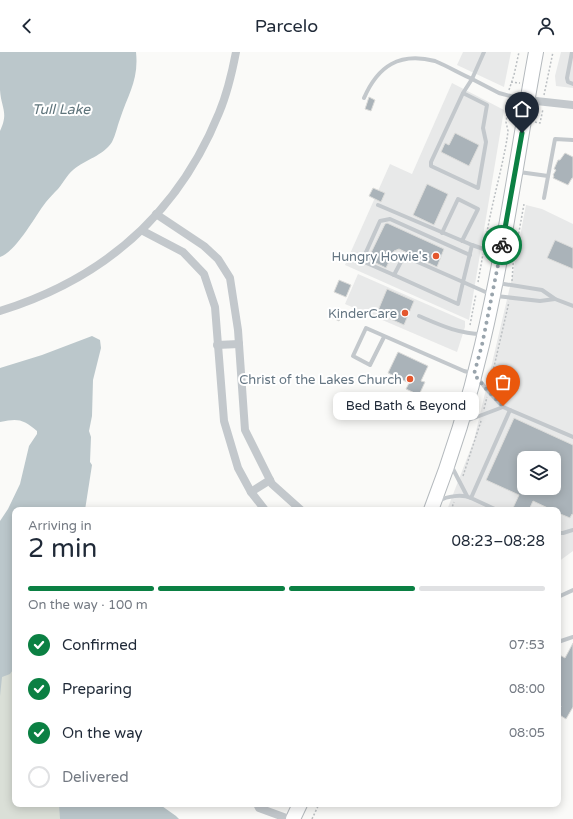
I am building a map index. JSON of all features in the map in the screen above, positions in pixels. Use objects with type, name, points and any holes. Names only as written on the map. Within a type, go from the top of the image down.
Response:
[{"type":"highway","points":[[432,507],[462,423],[485,334],[536,52]]},
{"type":"highway","points":[[293,819],[297,807]]},
{"type":"street","points":[[0,311],[18,306],[70,282],[98,266],[143,230],[172,196],[211,132],[220,112],[226,93],[236,52]]},
{"type":"street","points":[[527,100],[573,105]]},
{"type":"street","points":[[156,214],[204,246],[218,259],[230,278],[238,330],[245,430],[272,484],[298,507]]},
{"type":"street","points":[[143,230],[183,252],[204,274],[215,307],[224,421],[238,468],[250,492],[262,507]]},
{"type":"street","points":[[217,345],[239,344]]},
{"type":"street","points":[[250,492],[270,480]]},
{"type":"street","points":[[258,807],[289,819]]},
{"type":"lane","points":[[463,93],[487,106],[483,128],[486,142],[478,188],[430,166],[463,93],[472,79],[484,52]]},
{"type":"lane","points":[[572,52],[567,78],[568,82],[573,84]]},
{"type":"lane","points":[[364,98],[371,82],[380,71],[389,64],[410,57],[423,58],[436,62],[500,93],[527,100]]},
{"type":"lane","points":[[544,198],[555,139],[573,140]]},
{"type":"lane","points":[[515,171],[548,176]]},
{"type":"lane","points":[[442,233],[458,199],[478,209],[462,241]]},
{"type":"lane","points":[[378,205],[484,250],[500,254]]},
{"type":"lane","points":[[470,255],[390,219],[380,221],[362,261],[458,304],[470,255],[472,245]]},
{"type":"lane","points":[[394,275],[404,256],[477,289],[494,289],[511,285],[542,290],[555,299],[573,306]]},
{"type":"lane","points":[[494,289],[509,298],[540,301],[555,299]]},
{"type":"lane","points":[[419,316],[445,327],[469,334],[485,334]]},
{"type":"lane","points":[[384,336],[370,365],[353,356],[366,328],[474,374],[503,406],[573,437]]},
{"type":"lane","points":[[462,423],[503,406]]},
{"type":"lane","points":[[469,497],[510,410]]},
{"type":"lane","points":[[449,462],[460,484],[469,497]]},
{"type":"lane","points":[[432,507],[444,498],[469,497],[491,507]]},
{"type":"lane","points":[[561,533],[573,530]]},
{"type":"lane","points":[[561,595],[573,590]]},
{"type":"lane","points":[[561,641],[573,637]]},
{"type":"path","points":[[470,325],[491,207],[495,197],[507,139],[508,131],[506,122],[509,89],[520,52]]},
{"type":"path","points":[[544,93],[553,52]]},
{"type":"path","points":[[541,86],[546,87]]},
{"type":"path","points":[[535,122],[540,123],[542,113]]},
{"type":"path","points":[[511,285],[524,204]]},
{"type":"path","points":[[460,484],[489,392],[490,378],[497,359],[509,298]]},
{"type":"path","points":[[452,507],[456,497]]},
{"type":"path","points":[[312,819],[318,807]]},
{"type":"shaded area","points":[[463,52],[511,52],[504,87],[457,65]]},
{"type":"shaded area","points":[[561,52],[573,52],[573,88],[556,86],[555,76]]},
{"type":"shaded area","points":[[452,83],[504,110],[469,320],[345,265],[390,164],[412,174]]},
{"type":"shaded area","points":[[526,205],[542,209],[573,224],[573,551],[561,560],[561,507],[448,507],[474,440],[512,278]]},
{"type":"shaded area","name":"KinderCare","points":[[358,274],[465,321],[465,327],[457,352],[345,304]]},
{"type":"shaded area","points":[[0,583],[12,595],[12,807],[80,807],[115,819],[0,819]]},
{"type":"water","name":"Tull Lake","points":[[0,52],[136,52],[137,62],[132,87],[112,142],[104,151],[78,166],[71,172],[46,202],[19,241],[6,254],[0,257],[0,131],[3,125],[4,110],[0,90]]},
{"type":"water","points":[[92,336],[100,340],[101,348],[93,380],[92,416],[89,431],[91,437],[90,462],[92,465],[85,507],[12,507],[12,671],[10,674],[2,677],[0,696],[0,521],[8,509],[20,484],[29,446],[37,434],[37,431],[20,420],[0,422],[0,368],[42,355]]},
{"type":"water","points":[[59,807],[163,807],[179,819],[60,819]]},
{"type":"building","points":[[369,97],[375,100],[371,111],[365,109]]},
{"type":"building","points":[[455,133],[479,145],[469,166],[441,152],[445,143],[449,145]]},
{"type":"building","points":[[565,153],[573,157],[573,178],[568,185],[553,178],[556,170],[554,169],[558,160],[560,160]]},
{"type":"building","points":[[427,184],[448,194],[434,225],[413,215]]},
{"type":"building","points":[[373,188],[385,193],[381,202],[369,196]]},
{"type":"building","points":[[387,223],[444,249],[437,267],[399,249],[394,251],[386,268],[368,259],[385,224]]},
{"type":"building","points":[[555,240],[573,248],[573,269],[547,258]]},
{"type":"building","points":[[339,280],[351,285],[346,297],[334,292]]},
{"type":"building","points":[[387,289],[414,301],[404,325],[377,313]]},
{"type":"building","points":[[335,309],[343,314],[339,321],[331,317]]},
{"type":"building","points":[[398,352],[428,366],[421,381],[425,382],[419,395],[406,389],[409,383],[388,373]]},
{"type":"building","points":[[514,418],[573,445],[573,515],[572,514],[570,518],[561,514],[561,507],[546,507],[533,501],[530,507],[513,507],[519,495],[561,495],[561,451],[517,451],[517,494],[486,480]]},
{"type":"building","points":[[573,643],[573,707],[566,719],[561,716],[561,656],[565,658]]},
{"type":"way so far","points":[[502,245],[482,345],[474,374],[503,406]]},
{"type":"place","name":"Hungry Howie's","points":[[436,256]]},
{"type":"place","name":"KinderCare","points":[[405,313]]},
{"type":"place","name":"Christ of the Lakes Church","points":[[410,379]]},
{"type":"place","name":"Bed Bath & Beyond","points":[[503,406]]},
{"type":"route","points":[[502,245],[522,133]]}]
